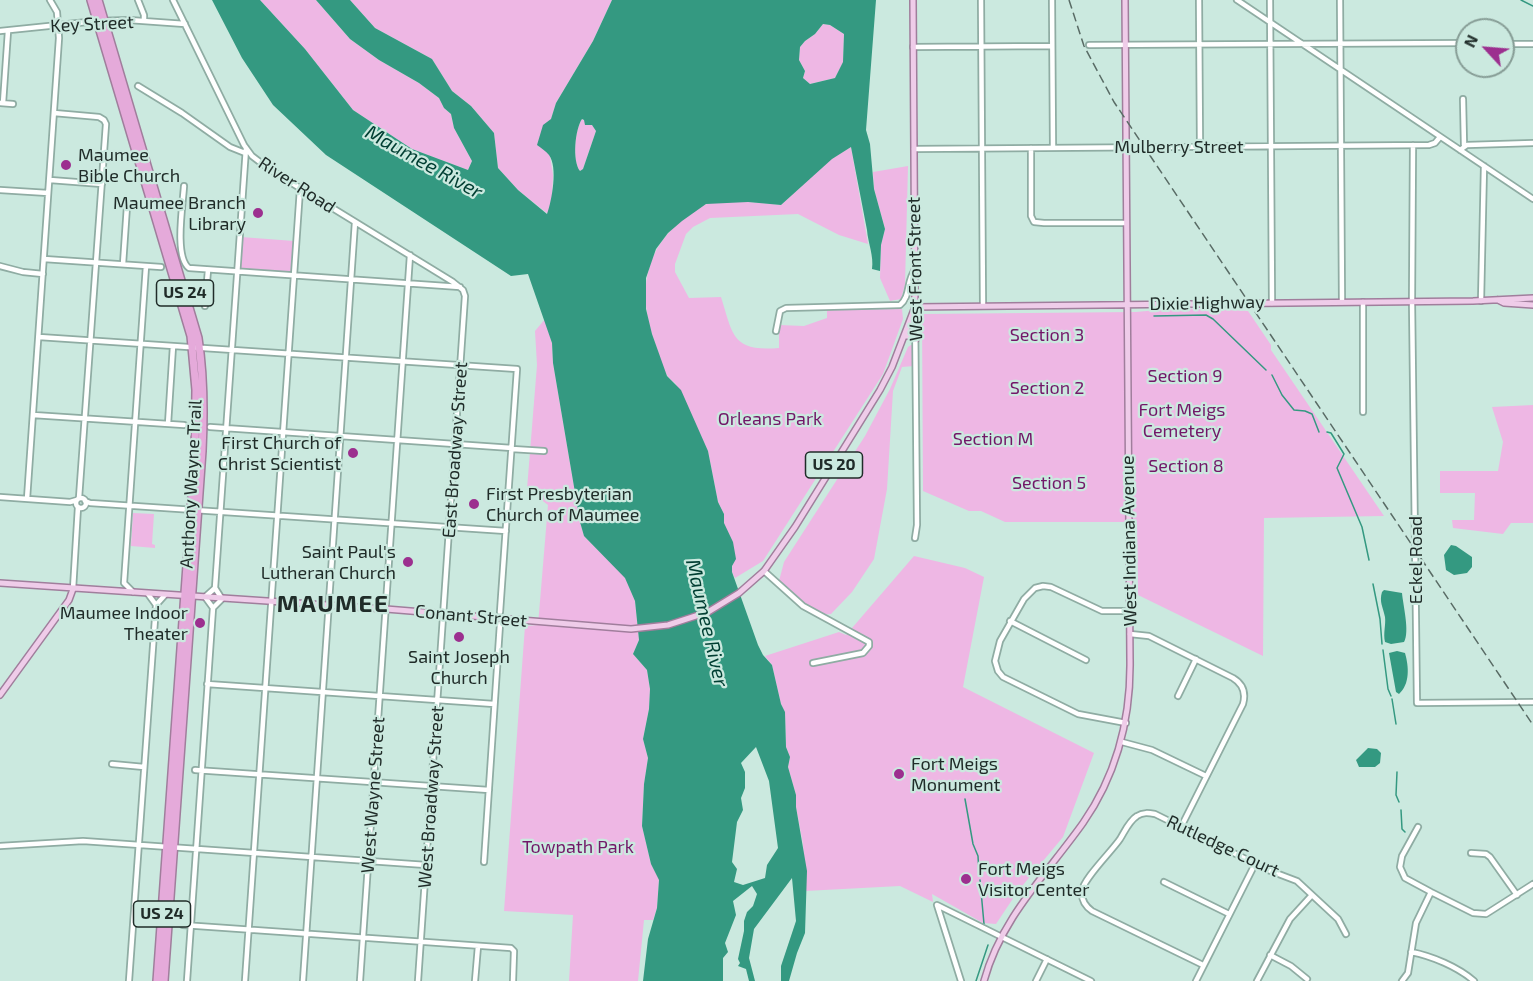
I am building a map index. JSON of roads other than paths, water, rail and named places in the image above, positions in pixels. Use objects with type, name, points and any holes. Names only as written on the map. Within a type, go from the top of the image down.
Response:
[{"type":"highway","name":"Anthony Wayne Trail","points":[[91,0],[101,21]]},
{"type":"highway","name":"Anthony Wayne Trail","points":[[98,0],[101,21],[196,347],[204,400],[158,981]]},
{"type":"highway","name":"Anthony Wayne Trail","points":[[164,981],[170,847]]},
{"type":"main road","name":"West Front Street","points":[[913,0],[915,308]]},
{"type":"main road","name":"West Indiana Avenue","points":[[984,981],[1001,937],[1027,894],[1091,812],[1122,742],[1126,723],[1130,690],[1130,611],[1125,0]]},
{"type":"main road","name":"Dixie Highway","points":[[915,308],[983,305],[1481,301],[1533,297]]},
{"type":"main road","name":"Dixie Highway","points":[[1498,300],[1504,303],[1533,305]]},
{"type":"main road","name":"US 20","points":[[764,571],[795,527],[880,390],[892,367],[915,308]]},
{"type":"main road","points":[[904,336],[912,336],[916,339]]},
{"type":"main road","name":"Conant Street","points":[[0,583],[386,609],[619,629],[658,627],[686,620],[717,608],[764,571]]},
{"type":"main road","points":[[0,695],[69,600],[73,589]]},
{"type":"street","points":[[27,499],[59,38],[57,12],[50,0]]},
{"type":"street","points":[[138,0],[144,21]]},
{"type":"street","name":"River Road","points":[[173,0],[245,150],[261,164],[300,189],[460,287]]},
{"type":"street","points":[[981,0],[983,305]]},
{"type":"street","points":[[1052,0],[1053,148]]},
{"type":"street","points":[[1199,0],[1200,147]]},
{"type":"street","points":[[1237,0],[1533,200]]},
{"type":"street","points":[[1270,0],[1272,303]]},
{"type":"street","points":[[1340,0],[1342,302]]},
{"type":"street","name":"Key Street","points":[[0,31],[101,21],[185,24]]},
{"type":"street","points":[[8,31],[2,103],[14,104]]},
{"type":"street","points":[[1089,45],[1455,44]]},
{"type":"street","points":[[1515,44],[1533,44]]},
{"type":"street","points":[[913,46],[1052,46]]},
{"type":"street","points":[[138,86],[230,147],[245,150],[215,588],[222,599],[213,608],[187,981]]},
{"type":"street","points":[[1460,150],[1464,145],[1463,99]]},
{"type":"street","points":[[54,113],[98,117],[106,124],[81,503],[73,589]]},
{"type":"street","name":"Mulberry Street","points":[[914,149],[1413,145],[1432,144],[1440,137]]},
{"type":"street","points":[[1464,145],[1533,143]]},
{"type":"street","points":[[1412,301],[1413,145]]},
{"type":"street","points":[[1031,148],[1031,216],[1034,222],[1044,224],[1126,223]]},
{"type":"street","points":[[1481,301],[1484,166]]},
{"type":"street","points":[[50,180],[102,184]]},
{"type":"street","points":[[184,186],[181,243],[187,267],[460,287]]},
{"type":"street","points":[[245,981],[300,189]]},
{"type":"street","points":[[0,190],[48,193]]},
{"type":"street","points":[[123,264],[127,206]]},
{"type":"street","points":[[303,981],[355,222]]},
{"type":"street","name":"West Wayne Street","points":[[360,981],[410,255]]},
{"type":"street","points":[[44,258],[161,267]]},
{"type":"street","points":[[0,266],[43,274]]},
{"type":"street","points":[[134,593],[124,583],[146,266]]},
{"type":"street","points":[[205,306],[208,270]]},
{"type":"street","points":[[776,331],[780,311],[786,308],[900,305],[906,299],[910,276],[915,270]]},
{"type":"street","name":"East Broadway Street","points":[[444,614],[465,300],[460,287]]},
{"type":"street","name":"Eckel Road","points":[[1412,301],[1417,703],[1533,702]]},
{"type":"street","points":[[1363,302],[1363,412]]},
{"type":"street","name":"West Front Street","points":[[915,308],[917,525],[915,538]]},
{"type":"street","points":[[39,337],[517,369],[501,612]]},
{"type":"street","points":[[168,424],[173,346]]},
{"type":"street","points":[[33,415],[184,425]]},
{"type":"street","points":[[210,427],[544,451]]},
{"type":"street","points":[[0,497],[506,531]]},
{"type":"street","points":[[764,571],[803,606],[869,642],[869,646],[863,653],[813,663]]},
{"type":"street","points":[[113,591],[124,583]]},
{"type":"street","points":[[1126,723],[1077,714],[1001,675],[996,666],[996,656],[1000,640],[1010,621],[1029,592],[1035,588],[1051,587],[1102,611],[1130,611]]},
{"type":"street","points":[[213,608],[205,597],[215,588]]},
{"type":"street","points":[[148,594],[156,605]]},
{"type":"street","points":[[129,981],[156,605],[165,595]]},
{"type":"street","name":"West Broadway Street","points":[[418,981],[444,614]]},
{"type":"street","points":[[1010,621],[1086,660]]},
{"type":"street","points":[[483,862],[500,624]]},
{"type":"street","points":[[1130,634],[1149,636],[1236,679],[1241,684],[1244,694],[1243,704],[1181,827]]},
{"type":"street","points":[[1178,696],[1196,659]]},
{"type":"street","points":[[207,684],[494,704]]},
{"type":"street","points":[[1122,742],[1152,750],[1206,776]]},
{"type":"street","points":[[112,764],[144,767]]},
{"type":"street","points":[[195,770],[489,790]]},
{"type":"street","name":"Rutledge Court","points":[[1203,965],[1092,911],[1084,904],[1082,888],[1086,881],[1138,816],[1145,813],[1181,827],[1255,864],[1292,879],[1312,894],[1338,919],[1346,934]]},
{"type":"street","points":[[1418,827],[1402,856],[1400,867],[1405,878],[1431,892],[1481,915],[1491,912],[1533,885]]},
{"type":"street","points":[[0,846],[83,841],[426,865]]},
{"type":"street","points":[[1471,853],[1486,854],[1490,857],[1516,895]]},
{"type":"street","points":[[1196,981],[1255,864]]},
{"type":"street","points":[[1164,882],[1229,914]]},
{"type":"street","points":[[1402,981],[1408,973],[1416,922],[1431,892]]},
{"type":"street","points":[[1257,981],[1290,919],[1312,894]]},
{"type":"street","points":[[961,981],[937,905],[1092,981]]},
{"type":"street","points":[[183,925],[458,943],[513,949],[513,981]]},
{"type":"street","points":[[475,981],[478,946]]},
{"type":"street","points":[[1411,952],[1430,956],[1474,981]]},
{"type":"street","points":[[1270,955],[1291,966],[1307,979]]},
{"type":"street","points":[[1036,981],[1047,959]]},
{"type":"water","name":"Maumee River","points":[[212,0],[260,0],[305,49],[353,110],[412,149],[468,170],[472,161],[454,128],[451,114],[444,108],[439,98],[350,39],[316,0],[350,0],[375,28],[432,59],[452,91],[471,106],[494,133],[498,168],[518,190],[547,214],[554,175],[552,160],[537,145],[543,125],[551,119],[556,103],[593,41],[612,0],[876,0],[866,130],[870,144],[874,189],[885,229],[881,245],[880,271],[872,269],[872,254],[851,147],[832,159],[781,205],[748,202],[706,204],[668,233],[656,249],[646,278],[646,309],[652,334],[667,376],[681,390],[708,451],[718,502],[733,542],[736,559],[732,572],[758,645],[772,665],[785,712],[786,747],[790,757],[788,767],[796,795],[807,871],[805,933],[789,981],[781,981],[781,966],[796,921],[792,878],[754,929],[749,958],[755,981],[749,981],[746,969],[738,966],[744,921],[757,894],[752,886],[733,901],[736,915],[725,943],[728,952],[723,958],[723,981],[643,981],[648,939],[657,908],[659,880],[651,864],[642,826],[648,758],[643,739],[649,709],[650,689],[647,670],[633,654],[639,640],[635,601],[625,578],[584,536],[553,363],[552,343],[528,274],[511,276],[326,155],[273,105],[242,58]],"holes":[[[823,24],[830,25],[844,34],[843,62],[835,78],[810,84],[803,78],[805,71],[799,60],[800,47]],[[582,119],[585,125],[592,125],[596,131],[583,169],[580,171],[575,153]],[[756,747],[769,781],[778,848],[767,865],[765,878],[743,885],[734,882],[737,869],[732,862],[737,822],[743,810],[741,798],[745,788],[745,772],[741,763]]]},
{"type":"water","points":[[1451,545],[1472,557],[1472,567],[1467,573],[1454,575],[1446,570],[1444,555]]},
{"type":"water","points":[[1384,590],[1402,593],[1406,625],[1404,642],[1391,644],[1385,642],[1385,617],[1381,599]]},
{"type":"water","points":[[1397,651],[1405,653],[1408,669],[1407,680],[1399,694],[1396,692],[1389,653]]},
{"type":"water","points":[[1368,748],[1377,749],[1381,753],[1380,763],[1375,767],[1359,767],[1356,760]]},
{"type":"waterway","points":[[1521,0],[1533,6]]},
{"type":"waterway","points":[[1154,316],[1206,315],[1266,370]]},
{"type":"waterway","points":[[1272,375],[1282,395],[1294,410],[1312,414],[1319,432]]},
{"type":"waterway","points":[[1327,432],[1331,433],[1344,454],[1337,468],[1362,527],[1369,560]]},
{"type":"waterway","points":[[1373,584],[1382,644]]},
{"type":"waterway","points":[[1383,650],[1391,696]]},
{"type":"waterway","points":[[1392,699],[1396,724]]},
{"type":"waterway","points":[[1397,772],[1396,795],[1399,802]]},
{"type":"waterway","points":[[965,799],[973,844],[978,856],[979,873]]},
{"type":"waterway","points":[[1401,810],[1402,829],[1405,832]]},
{"type":"waterway","points":[[980,880],[984,924]]},
{"type":"waterway","points":[[976,981],[988,945]]},
{"type":"railway","points":[[1069,0],[1084,46],[1114,102],[1533,725]]},
{"type":"place","name":"Maumee Bible Church","points":[[66,165]]},
{"type":"place","name":"Maumee Branch Library","points":[[258,213]]},
{"type":"place","name":"First Church of Christ Scientist","points":[[353,453]]},
{"type":"place","name":"First Presbyterian Church of Maumee","points":[[474,504]]},
{"type":"place","name":"Saint Paul's Lutheran Church","points":[[408,562]]},
{"type":"place","name":"Maumee Indoor Theater","points":[[200,623]]},
{"type":"place","name":"Saint Joseph Church","points":[[459,637]]},
{"type":"place","name":"Fort Meigs Monument","points":[[899,774]]},
{"type":"place","name":"Fort Meigs Visitor Center","points":[[966,879]]},
{"type":"district","name":"MAUMEE","points":[[333,604]]},
{"type":"park label","name":"Section 3","points":[[1047,335]]},
{"type":"park label","name":"Section 9","points":[[1185,376]]},
{"type":"park label","name":"Section 2","points":[[1047,388]]},
{"type":"park label","name":"Orleans Park","points":[[770,419]]},
{"type":"park label","name":"Fort Meigs Cemetery","points":[[1182,420]]},
{"type":"park label","name":"Section M","points":[[993,439]]},
{"type":"park label","name":"Section 8","points":[[1186,466]]},
{"type":"park label","name":"Section 5","points":[[1049,483]]},
{"type":"park label","name":"Towpath Park","points":[[578,847]]}]
